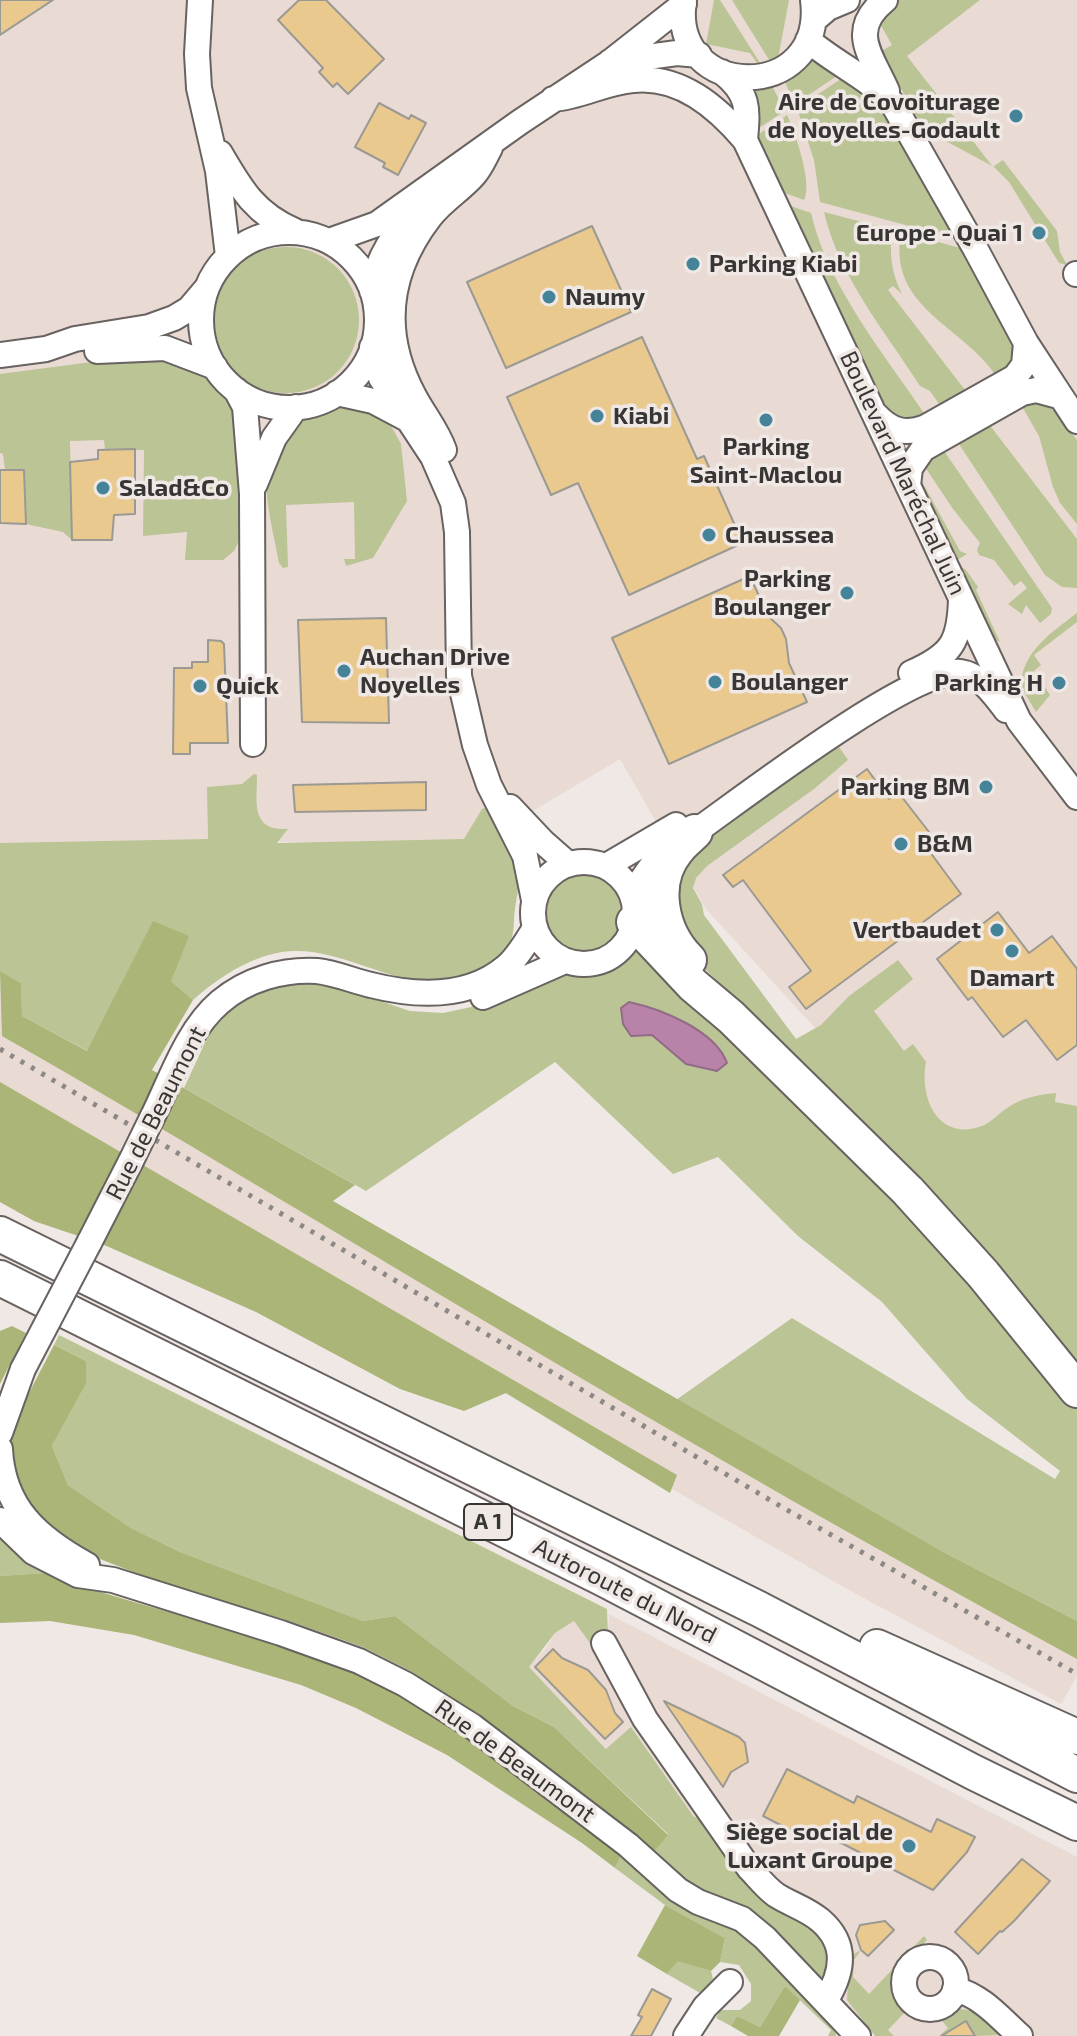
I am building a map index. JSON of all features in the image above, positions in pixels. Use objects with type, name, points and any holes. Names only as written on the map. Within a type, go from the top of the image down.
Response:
[{"type":"highway","points":[[695,832],[675,851],[663,880],[665,923],[681,951],[721,991],[731,1017]]},
{"type":"highway","points":[[633,908],[693,985],[731,1017],[908,1191],[983,1274],[1077,1390]]},
{"type":"highway","name":"Autoroute du Nord","points":[[0,1234],[759,1609],[1077,1775]]},
{"type":"highway","name":"Autoroute du Nord","points":[[0,1278],[604,1579],[1077,1823]]},
{"type":"highway","points":[[759,1609],[804,1614],[1077,1737]]},
{"type":"highway","points":[[973,1772],[993,1798],[1077,1844]]},
{"type":"street","points":[[200,0],[199,88],[218,171],[228,256]]},
{"type":"street","points":[[684,2],[684,28],[699,55],[722,72],[750,79],[772,74],[790,64],[812,20],[828,8],[847,0]]},
{"type":"street","points":[[885,0],[873,10],[866,23],[868,55],[1026,343],[1077,421]]},
{"type":"street","points":[[329,241],[377,224],[495,139],[609,63],[684,2]]},
{"type":"street","points":[[812,20],[825,54],[876,86],[893,104]]},
{"type":"street","points":[[609,63],[677,53],[699,55]]},
{"type":"street","name":"Boulevard Maréchal Juin","points":[[722,72],[736,84],[746,103],[745,140]]},
{"type":"street","name":"Boulevard Maréchal Juin","points":[[553,99],[572,97],[632,80],[654,80],[689,90],[703,98],[745,140],[1019,721],[1077,797]]},
{"type":"street","points":[[210,137],[258,210],[275,223],[329,241],[355,262],[372,291],[377,319],[372,347],[358,373],[337,393],[324,400],[296,407],[264,404],[236,390]]},
{"type":"street","points":[[495,139],[475,174],[435,211],[409,247],[398,270],[392,304],[393,334],[399,365],[439,436],[451,468],[457,532],[459,676],[475,745],[489,785],[525,856],[534,900],[535,928],[546,948],[565,961],[590,964],[614,954],[630,934],[633,908],[655,859],[674,842],[695,832],[822,741],[894,695],[944,674],[961,672],[978,679],[1019,721]]},
{"type":"street","points":[[372,291],[377,266],[389,240],[448,173]]},
{"type":"street","points":[[0,355],[46,349],[75,339],[130,332],[163,323],[189,309],[228,256],[248,241],[272,233],[297,232]]},
{"type":"street","points":[[206,289],[201,309],[201,329],[206,349],[215,367],[236,390],[245,407],[252,494],[253,744]]},
{"type":"street","points":[[876,415],[884,424],[901,432],[914,432],[926,427],[1015,377],[1024,365],[1026,343]]},
{"type":"street","points":[[372,347],[381,378],[433,457],[453,503]]},
{"type":"street","points":[[46,349],[74,353],[165,348],[215,367]]},
{"type":"street","points":[[908,486],[910,468],[923,449],[1022,393],[1036,390],[1058,396]]},
{"type":"street","points":[[337,393],[373,401],[407,420]]},
{"type":"street","points":[[252,494],[274,438],[296,407]]},
{"type":"street","points":[[606,866],[701,811],[840,711],[936,662],[954,642],[961,623],[961,598]]},
{"type":"street","points":[[489,785],[568,864]]},
{"type":"street","points":[[534,900],[547,877],[568,864],[587,862],[606,866],[626,883],[633,908]]},
{"type":"street","name":"Rue de Beaumont","points":[[0,1405],[23,1369],[89,1243],[198,1026],[220,1002],[245,986],[272,975],[298,971],[334,974],[403,992],[465,989],[506,967],[535,928]]},
{"type":"street","name":"Rue de Beaumont","points":[[370,985],[416,1005],[452,1004],[488,996],[565,961]]},
{"type":"street","name":"Rue de Beaumont","points":[[0,1433],[23,1369]]},
{"type":"street","name":"Rue de Beaumont","points":[[0,1449],[7,1486],[15,1506],[25,1519],[67,1554],[113,1580]]},
{"type":"street","name":"Rue de Beaumont","points":[[0,1520],[33,1552],[78,1575],[113,1580],[346,1656],[405,1684],[498,1745],[628,1845],[678,1890],[698,1902],[742,1919],[765,1938],[858,2036]]},
{"type":"street","points":[[604,1643],[645,1719],[749,1868],[766,1887],[821,1921],[832,1934],[838,1945],[840,1972],[826,2000]]},
{"type":"street","points":[[686,2036],[705,2007],[730,1982]]},
{"type":"street","points":[[955,1989],[981,2000],[1020,2036]]},
{"type":"shaded area","points":[[0,0],[1077,0],[1077,1148],[923,1146],[706,909],[620,759],[474,846],[243,841],[0,851]]},
{"type":"shaded area","points":[[0,971],[153,1086],[76,1235],[34,1221],[0,1202]]},
{"type":"shaded area","points":[[629,1002],[671,1016],[699,1031],[721,1051],[727,1063],[717,1071],[686,1064],[652,1035],[631,1036],[623,1024],[621,1008]]},
{"type":"shaded area","points":[[172,1109],[945,1553],[1077,1621],[1077,1676],[1061,1704],[847,1589],[136,1183]]},
{"type":"shaded area","points":[[609,1614],[1077,1857],[1077,2036],[875,2036],[825,1977],[704,1816],[694,1817],[632,1728],[607,1749],[528,1667],[555,1633],[574,1621],[608,1636]]},
{"type":"green space","points":[[714,0],[720,0],[762,66],[750,53],[706,44]]},
{"type":"green space","points":[[732,0],[789,0],[778,59],[771,63]]},
{"type":"green space","points":[[893,0],[980,0],[907,56],[992,166],[929,132],[920,122],[880,52],[892,45],[879,22]]},
{"type":"green space","points":[[809,58],[840,74],[795,104],[784,80]]},
{"type":"green space","points":[[844,77],[877,98],[954,233],[950,237],[820,202],[814,160],[797,108]]},
{"type":"green space","points":[[772,86],[785,111],[754,131],[755,89]]},
{"type":"green space","points":[[787,115],[805,170],[804,200],[782,192],[756,136]]},
{"type":"green space","points":[[1003,160],[1057,231],[1060,252],[1067,265],[1059,263],[1009,182],[993,167]]},
{"type":"green space","points":[[788,205],[811,213],[830,267],[844,294],[928,419],[918,425],[888,418]]},
{"type":"green space","points":[[824,212],[893,230],[892,263],[902,294],[893,286],[888,290],[965,390],[989,376],[993,382],[944,411],[930,391],[920,386],[864,303],[840,259]]},
{"type":"green space","points":[[901,232],[964,249],[1018,353],[999,380],[984,361],[917,299],[906,280],[900,258]]},
{"type":"green space","points":[[286,247],[314,253],[337,269],[353,292],[359,320],[353,348],[337,371],[314,387],[286,393],[258,387],[235,371],[219,348],[213,320],[219,292],[235,269],[258,253]]},
{"type":"green space","points":[[178,361],[203,372],[235,408],[240,427],[241,537],[234,551],[223,560],[185,560],[187,532],[143,536],[144,450],[105,450],[104,440],[70,441],[72,540],[63,532],[26,524],[24,471],[5,470],[3,454],[0,453],[0,374],[92,362]]},
{"type":"green space","points":[[1042,401],[1057,414],[1077,440],[1077,524],[1060,503],[1039,436],[1020,403]]},
{"type":"green space","points":[[348,404],[377,414],[390,424],[401,444],[407,501],[373,558],[346,566],[344,559],[355,559],[354,502],[286,505],[288,567],[283,568],[279,563],[267,496],[271,461],[284,435],[294,425],[318,411]]},
{"type":"green space","points":[[985,419],[1077,539],[1077,588],[1062,587],[1045,575],[955,438]]},
{"type":"green space","points":[[942,448],[1052,608],[1051,614],[1040,623],[1026,605],[1022,614],[1008,604],[1027,588],[1021,581],[1014,586],[994,560],[979,555],[977,550],[980,543],[923,464]]},
{"type":"green space","points":[[919,476],[960,551],[967,554],[954,562],[920,490]]},
{"type":"green space","points":[[960,566],[978,587],[976,590],[1000,642],[990,637],[957,569]]},
{"type":"green space","points":[[1077,613],[1077,622],[1034,655],[1041,665],[1034,671],[1050,695],[1036,712],[1021,687],[1026,663],[1040,644]]},
{"type":"green space","points":[[835,741],[848,760],[814,789],[707,866],[696,878],[693,888],[704,915],[796,1039],[821,1025],[849,996],[898,960],[913,979],[874,1011],[904,1051],[913,1044],[926,1062],[929,1102],[943,1122],[954,1128],[982,1126],[1016,1103],[1056,1093],[1055,1102],[1077,1106],[1077,1379],[923,1198],[779,1040],[683,948],[669,886],[680,856]]},
{"type":"green space","points":[[254,774],[257,775],[257,805],[261,820],[276,828],[288,829],[277,843],[464,839],[482,809],[489,806],[512,841],[519,861],[509,946],[489,965],[465,978],[440,982],[417,981],[321,953],[296,951],[268,955],[240,966],[193,1000],[171,981],[88,1051],[22,1016],[21,983],[0,971],[0,843],[208,839],[207,787],[242,784]]},
{"type":"green space","points":[[584,873],[600,876],[613,885],[622,898],[625,914],[622,930],[613,943],[600,952],[584,955],[568,952],[555,943],[546,930],[543,914],[546,898],[555,885],[568,876]]},
{"type":"green space","points":[[153,921],[189,936],[171,981],[193,1000],[152,1070],[355,1185],[333,1201],[945,1553],[1077,1621],[1077,1659],[720,1459],[2,1036],[0,971],[21,983],[22,1016],[87,1051]]},
{"type":"green space","points":[[641,944],[861,1157],[1007,1321],[1077,1407],[1077,1621],[945,1553],[676,1400],[792,1318],[1055,1479],[1060,1471],[967,1399],[882,1302],[798,1236],[718,1157],[673,1174],[555,1062],[366,1191],[184,1088],[209,1034],[233,1007],[264,989],[295,982],[327,983],[410,1011],[443,1013],[476,1006],[561,974],[591,978],[622,965]]},
{"type":"green space","points":[[0,1082],[677,1475],[670,1493],[506,1393],[464,1411],[400,1389],[256,1312],[102,1244],[34,1221],[0,1202]]},
{"type":"green space","points":[[12,1326],[26,1333],[0,1384],[0,1331]]},
{"type":"green space","points":[[59,1335],[607,1609],[608,1636],[592,1646],[574,1621],[555,1633],[529,1667],[606,1749],[631,1727],[694,1817],[704,1816],[828,1944],[829,1975],[816,1977],[686,1885],[653,1853],[668,1834],[554,1727],[513,1706],[395,1616],[363,1621],[180,1552],[131,1528],[68,1485],[52,1446],[86,1384],[86,1361],[54,1345]]},
{"type":"green space","points":[[54,1345],[86,1361],[86,1384],[52,1446],[68,1485],[131,1528],[180,1552],[363,1621],[395,1616],[513,1706],[554,1727],[668,1835],[653,1853],[411,1671],[363,1647],[286,1620],[164,1584],[57,1538],[25,1499],[14,1472],[7,1435]]},
{"type":"green space","points":[[0,1537],[16,1553],[44,1573],[0,1576]]},
{"type":"green space","points":[[44,1573],[275,1643],[351,1670],[388,1687],[492,1753],[622,1854],[615,1868],[447,1755],[356,1708],[301,1685],[134,1635],[50,1621],[0,1623],[0,1576]]},
{"type":"green space","points":[[622,1854],[738,1925],[835,2027],[836,2036],[828,2036],[831,2030],[785,1986],[760,2027],[737,2016],[731,2026],[716,2018],[721,2010],[740,2010],[751,2001],[751,1984],[739,1965],[720,1962],[725,1938],[665,1905],[615,1868]]},
{"type":"green space","points":[[665,1905],[725,1938],[720,1962],[711,1971],[678,1961],[667,1974],[637,1956]]},
{"type":"green space","points":[[924,1936],[927,1940],[901,1969],[894,1988],[896,1997],[904,2007],[918,2017],[915,2020],[906,2011],[888,2030],[894,2036],[875,2036],[847,2000],[850,1956],[861,1950],[854,1960],[853,1977],[869,1994]]},
{"type":"green space","points":[[678,1960],[711,1971],[713,1979],[702,1994],[667,1974]]},
{"type":"green space","points":[[785,1986],[800,2000],[779,2036],[748,2036],[731,2026],[737,2016],[760,2027]]},
{"type":"green space","points":[[957,2008],[976,2012],[1001,2035],[975,2036],[966,2021],[939,2036],[948,2028],[939,2017]]},
{"type":"building","points":[[0,0],[53,0],[0,35]]},
{"type":"building","points":[[299,0],[326,0],[384,59],[348,94],[337,83],[333,87],[319,72],[323,68],[278,20]]},
{"type":"building","points":[[379,103],[409,119],[411,115],[426,123],[398,175],[383,167],[385,163],[355,147]]},
{"type":"building","name":"Naumy","points":[[592,226],[631,312],[506,368],[467,282]]},
{"type":"building","points":[[642,337],[697,459],[704,456],[741,539],[735,542],[736,546],[629,595],[578,483],[551,495],[507,397]]},
{"type":"building","name":"Salad&Co","points":[[135,449],[135,514],[114,515],[112,540],[72,540],[70,462],[98,459],[98,450]]},
{"type":"building","points":[[0,470],[24,470],[26,524],[0,523]]},
{"type":"building","name":"Boulanger","points":[[750,576],[768,616],[781,628],[786,639],[789,663],[807,702],[669,764],[612,638]]},
{"type":"building","name":"Auchan Drive Noyelles","points":[[386,618],[389,723],[302,722],[298,620]]},
{"type":"building","name":"Quick","points":[[208,640],[224,644],[228,743],[190,743],[190,754],[173,754],[174,668],[192,668],[192,662],[208,662]]},
{"type":"building","points":[[867,769],[889,799],[898,792],[936,841],[927,848],[961,894],[806,1009],[789,987],[811,971],[743,880],[733,887],[723,875]]},
{"type":"building","points":[[426,782],[426,810],[295,812],[293,785]]},
{"type":"building","points":[[998,912],[1029,953],[1052,936],[1077,969],[1077,1045],[1057,1060],[1026,1020],[1003,1037],[972,997],[968,1000],[937,959]]},
{"type":"building","points":[[553,1649],[562,1658],[588,1670],[606,1690],[615,1713],[623,1722],[605,1739],[535,1667]]},
{"type":"building","points":[[664,1701],[739,1737],[745,1743],[748,1762],[731,1772],[723,1787]]},
{"type":"building","name":"Siège social de Luxant Groupe","points":[[787,1769],[854,1803],[857,1796],[931,1832],[937,1819],[975,1837],[967,1852],[933,1890],[814,1829],[808,1839],[763,1816]]},
{"type":"building","points":[[1022,1859],[1050,1881],[1014,1921],[978,1954],[955,1932]]},
{"type":"building","points":[[885,1921],[894,1930],[868,1956],[861,1950],[856,1935],[860,1925]]},
{"type":"building","points":[[652,1989],[671,1999],[651,2036],[631,2036],[642,2017],[638,2015]]},
{"type":"building","points":[[966,2021],[975,2036],[941,2036]]},
{"type":"railway","points":[[0,1049],[782,1507],[1077,1674]]},
{"type":"place","name":"Aire de Covoiturage de Noyelles-Godault","points":[[1016,116]]},
{"type":"place","name":"Europe - Quai 1","points":[[1039,233]]},
{"type":"place","name":"Parking Kiabi","points":[[693,264]]},
{"type":"place","name":"Naumy","points":[[549,297]]},
{"type":"place","name":"Kiabi","points":[[597,416]]},
{"type":"place","name":"Parking Saint-Maclou","points":[[766,420]]},
{"type":"place","name":"Salad&Co","points":[[103,488]]},
{"type":"place","name":"Chaussea","points":[[709,535]]},
{"type":"place","name":"Parking Boulanger","points":[[847,593]]},
{"type":"place","name":"Auchan Drive Noyelles","points":[[344,671]]},
{"type":"place","name":"Boulanger","points":[[715,682]]},
{"type":"place","name":"Parking H","points":[[1059,683]]},
{"type":"place","name":"Quick","points":[[200,686]]},
{"type":"place","name":"Parking BM","points":[[986,787]]},
{"type":"place","name":"B&M","points":[[901,844]]},
{"type":"place","name":"Vertbaudet","points":[[997,930]]},
{"type":"place","name":"Damart","points":[[1012,951]]},
{"type":"place","name":"Siège social de Luxant Groupe","points":[[909,1846]]}]
